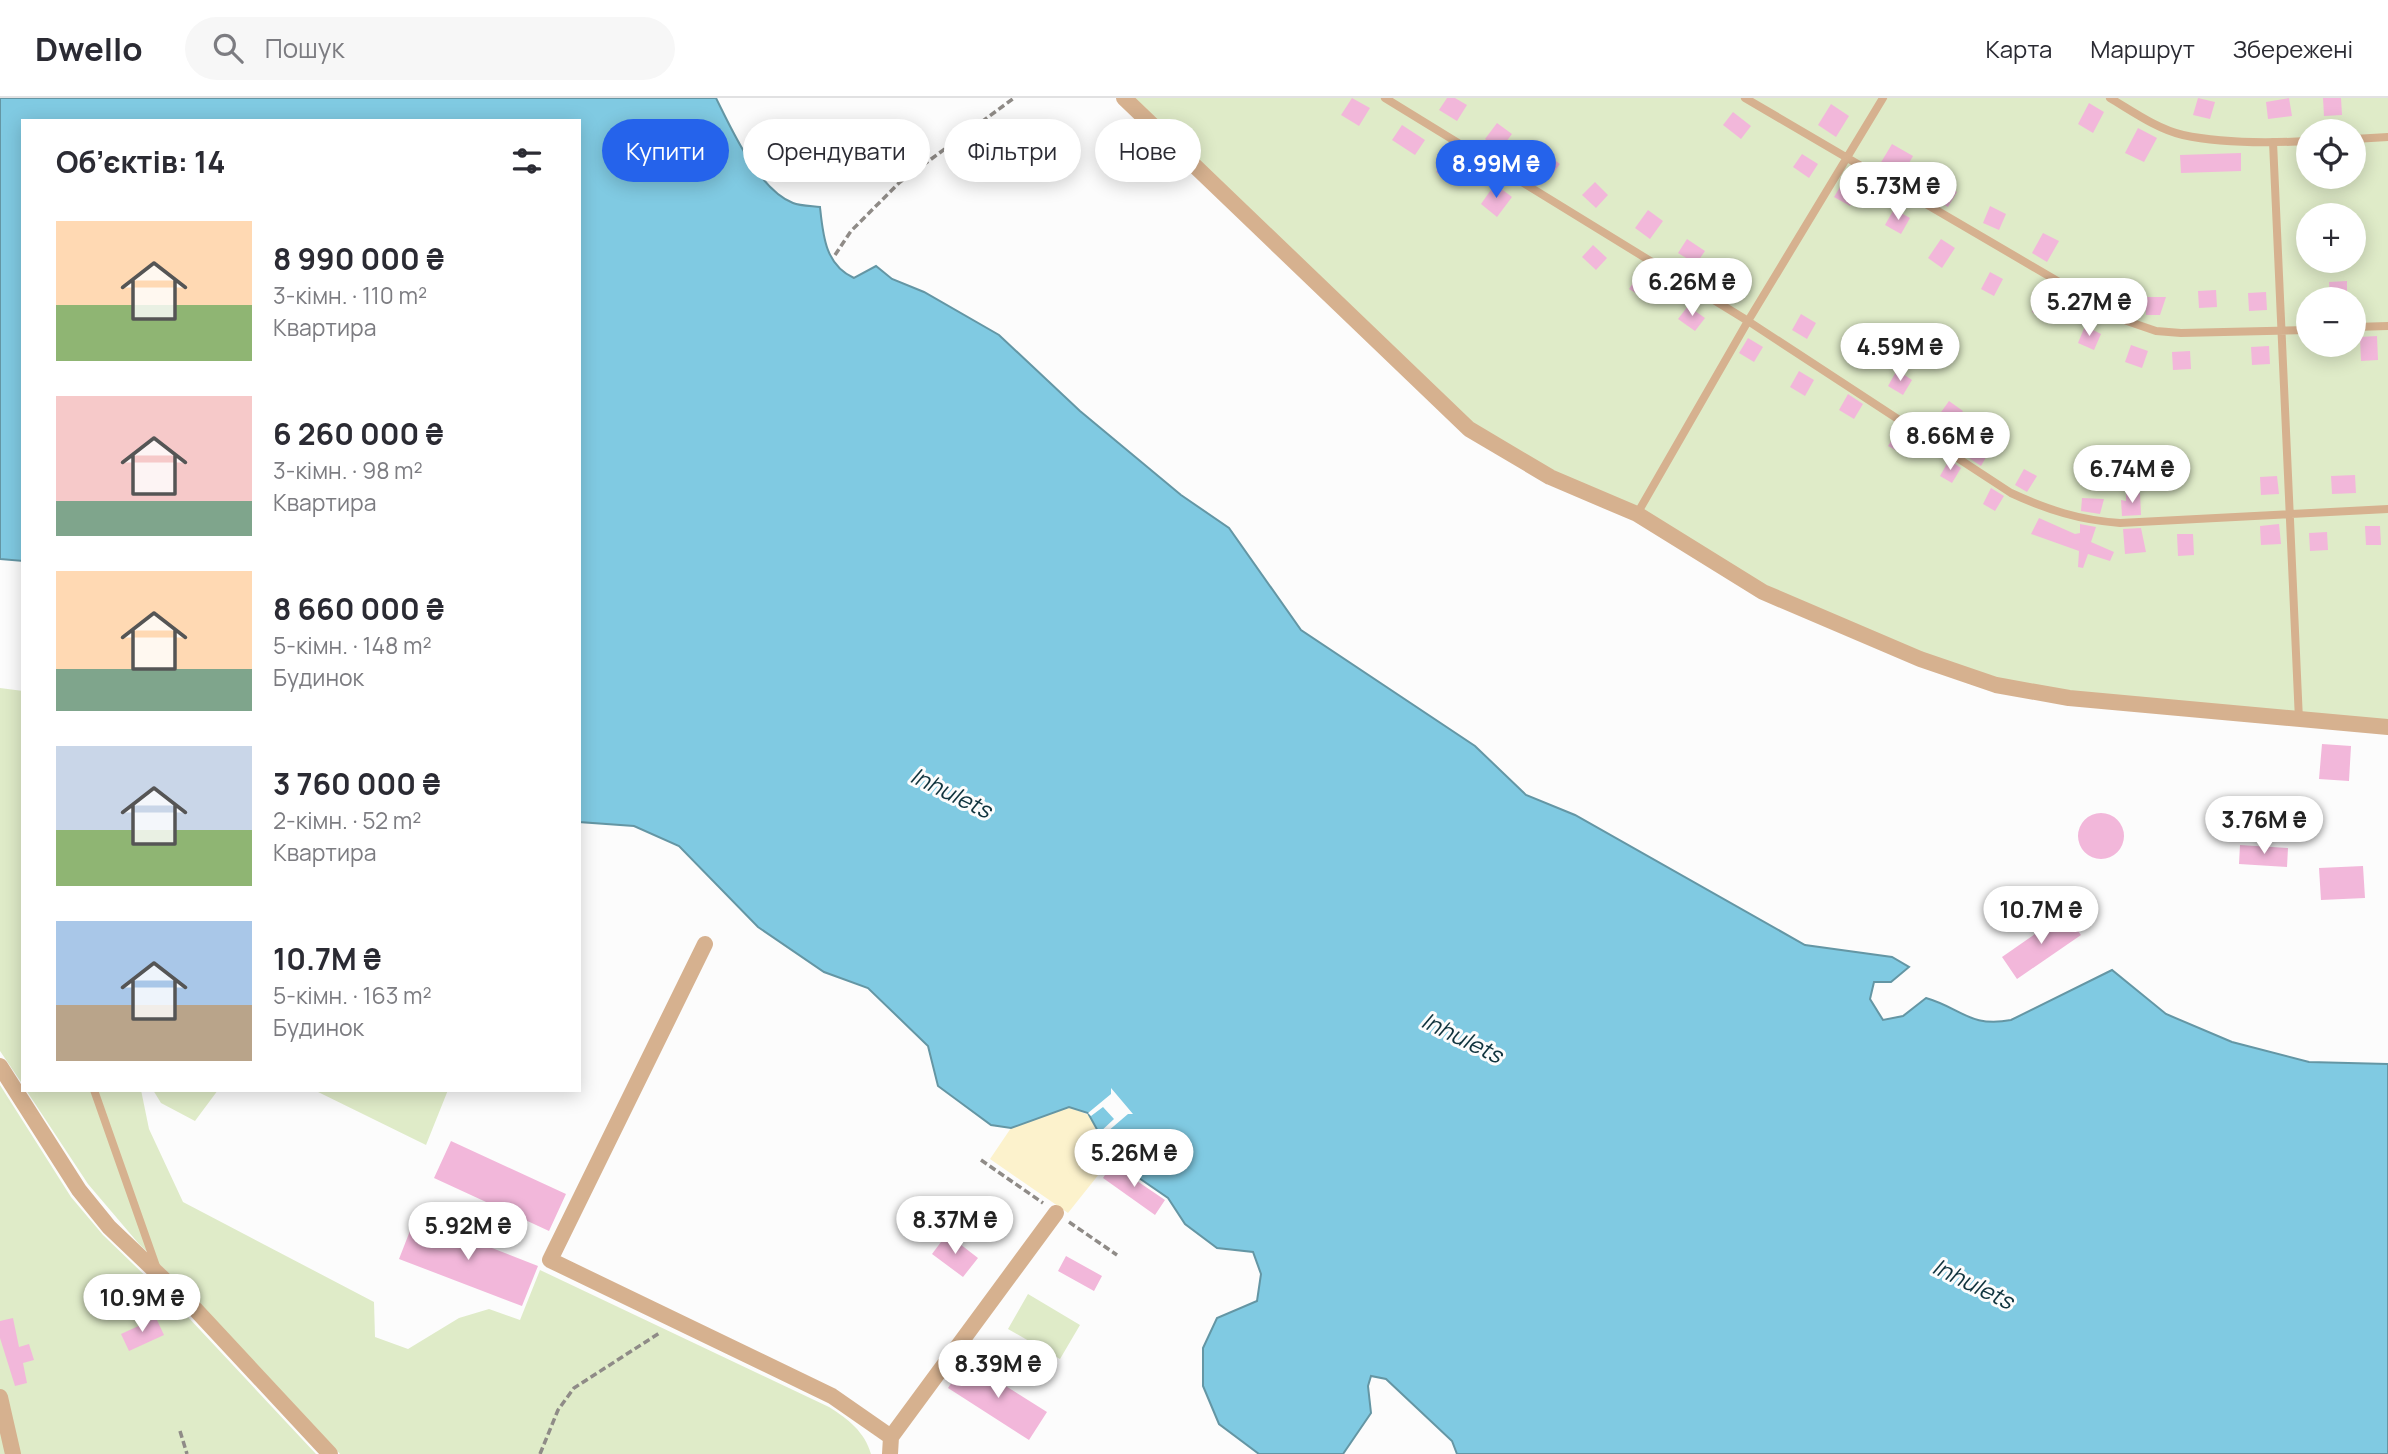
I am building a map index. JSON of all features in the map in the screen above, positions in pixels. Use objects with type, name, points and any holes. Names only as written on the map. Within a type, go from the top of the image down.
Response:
[{"type":"street","points":[[1124,98],[1469,429],[1550,477],[1637,514],[1763,592],[1920,659],[1996,685],[2069,698],[2388,727]]},
{"type":"street","points":[[705,944],[550,1260],[832,1396],[891,1437]]},
{"type":"street","points":[[0,1066],[79,1190],[109,1227],[195,1308],[330,1454]]},
{"type":"street","points":[[890,1454],[891,1437],[1056,1213]]},
{"type":"street","points":[[0,1396],[13,1454]]},
{"type":"lane","points":[[1385,98],[1748,321],[2011,493],[2053,512],[2084,520],[2120,523],[2388,509]]},
{"type":"lane","points":[[1745,98],[2124,320],[2155,331],[2296,330]]},
{"type":"lane","points":[[1637,514],[1748,321],[1883,98]]},
{"type":"lane","points":[[2110,98],[2145,119],[2182,135],[2296,141]]},
{"type":"lane","points":[[2366,138],[2388,137]]},
{"type":"lane","points":[[2273,142],[2292,513],[2299,721]]},
{"type":"lane","points":[[2366,327],[2388,326]]},
{"type":"lane","points":[[95,1092],[159,1274]]},
{"type":"path","points":[[835,255],[850,231],[900,182],[1014,98]]},
{"type":"path","points":[[540,1454],[558,1410],[574,1388],[678,1322]]},
{"type":"path","points":[[180,1431],[187,1454]]},
{"type":"green space","points":[[1124,98],[2388,98],[2388,727],[1996,685],[1763,592],[1469,429],[1201,172],[1201,119],[1146,119]]},
{"type":"green space","points":[[0,688],[21,691],[21,1082],[0,1051]]},
{"type":"green space","points":[[0,1085],[71,1197],[103,1235],[187,1316],[316,1454],[0,1454]]},
{"type":"green space","points":[[27,1092],[141,1092],[149,1129],[183,1202],[374,1302],[375,1337],[408,1349],[459,1318],[489,1309],[520,1320],[540,1270],[829,1407],[855,1427],[865,1439],[871,1454],[340,1454],[201,1305],[139,1244],[88,1184]]},
{"type":"green space","points":[[154,1092],[217,1092],[195,1121],[161,1103]]},
{"type":"green space","points":[[318,1092],[447,1092],[426,1145]]},
{"type":"green space","points":[[1028,1294],[1080,1325],[1060,1359],[1008,1329]]},
{"type":"sand","points":[[1069,1107],[1091,1116],[1104,1154],[1111,1159],[1068,1213],[990,1159],[1011,1128]]},
{"type":"water","name":"Inhulets","points":[[0,98],[716,98],[726,119],[602,119],[602,182],[729,182],[729,124],[743,150],[743,182],[765,182],[780,196],[793,203],[820,207],[827,248],[844,272],[854,278],[876,266],[892,279],[924,292],[999,335],[1080,411],[1181,495],[1229,528],[1301,630],[1475,746],[1526,795],[1575,815],[1805,945],[1892,957],[1909,967],[1891,982],[1874,982],[1870,999],[1883,1020],[1903,1016],[1926,998],[1975,1019],[1997,1022],[2011,1020],[2112,970],[2166,1014],[2232,1042],[2309,1062],[2388,1064],[2388,1454],[1457,1454],[1452,1441],[1386,1379],[1371,1376],[1368,1386],[1371,1413],[1343,1454],[1259,1454],[1219,1424],[1203,1386],[1203,1348],[1217,1318],[1257,1301],[1261,1274],[1253,1252],[1217,1248],[1185,1224],[1168,1198],[1104,1154],[1099,1133],[1088,1113],[1069,1107],[1011,1128],[991,1125],[938,1086],[928,1046],[868,988],[824,972],[758,927],[679,846],[634,826],[581,822],[581,119],[21,119],[21,561],[0,559]]},
{"type":"pier","points":[[1111,1088],[1133,1114],[1128,1114],[1100,1138],[1099,1133],[1114,1119],[1103,1107],[1091,1116],[1088,1113],[1111,1094]]},
{"type":"building","points":[[1352,98],[1370,108],[1359,126],[1341,115]]},
{"type":"building","points":[[1447,98],[1455,98],[1467,105],[1457,121],[1439,110]]},
{"type":"building","points":[[2198,98],[2215,102],[2210,119],[2193,115]]},
{"type":"building","points":[[2289,98],[2292,116],[2268,119],[2266,102]]},
{"type":"building","points":[[2323,98],[2341,98],[2342,115],[2324,116]]},
{"type":"building","points":[[2089,103],[2104,112],[2093,133],[2078,124]]},
{"type":"building","points":[[1831,104],[1849,116],[1836,137],[1818,125]]},
{"type":"building","points":[[1733,112],[1751,126],[1741,139],[1723,125]]},
{"type":"building","points":[[1497,123],[1512,134],[1500,150],[1485,139]]},
{"type":"building","points":[[1402,125],[1425,140],[1415,155],[1392,140]]},
{"type":"building","points":[[2138,128],[2157,138],[2144,162],[2125,153]]},
{"type":"building","points":[[1892,144],[1913,156],[1901,177],[1880,164]]},
{"type":"building","points":[[2241,153],[2241,171],[2181,173],[2180,155]]},
{"type":"building","points":[[1802,154],[1818,164],[1809,178],[1793,167]]},
{"type":"building","points":[[1548,155],[1560,164],[1548,180],[1536,171]]},
{"type":"building","points":[[1448,156],[1465,169],[1453,185],[1436,172]]},
{"type":"building","points":[[1595,182],[1608,195],[1596,208],[1582,195]]},
{"type":"building","points":[[1843,182],[1859,191],[1850,206],[1834,197]]},
{"type":"building","points":[[1942,183],[1957,192],[1948,207],[1933,198]]},
{"type":"building","points":[[1495,184],[1512,197],[1497,217],[1481,204]]},
{"type":"building","points":[[1990,206],[2006,214],[1999,230],[1983,223]]},
{"type":"building","points":[[1894,209],[1910,218],[1901,234],[1885,225]]},
{"type":"building","points":[[1648,210],[1663,221],[1650,239],[1635,228]]},
{"type":"building","points":[[2043,233],[2059,241],[2047,262],[2032,253]]},
{"type":"building","points":[[1687,239],[1705,251],[1696,264],[1678,253]]},
{"type":"building","points":[[1941,239],[1955,248],[1942,268],[1928,258]]},
{"type":"building","points":[[1593,245],[1607,258],[1596,270],[1582,257]]},
{"type":"building","points":[[1735,268],[1751,279],[1741,293],[1725,282]]},
{"type":"building","points":[[1640,272],[1654,281],[1644,298],[1629,289]]},
{"type":"building","points":[[1990,272],[2003,279],[1994,296],[1981,289]]},
{"type":"building","points":[[2347,281],[2347,287],[2329,287],[2329,282]]},
{"type":"building","points":[[2216,290],[2217,307],[2199,308],[2198,291]]},
{"type":"building","points":[[2266,292],[2267,310],[2249,311],[2248,293]]},
{"type":"building","points":[[2039,296],[2055,304],[2048,320],[2032,312]]},
{"type":"building","points":[[2145,297],[2166,297],[2160,315],[2146,315]]},
{"type":"building","points":[[1688,306],[1705,318],[1695,331],[1678,319]]},
{"type":"building","points":[[1801,314],[1816,323],[1807,339],[1792,330]]},
{"type":"building","points":[[2085,326],[2101,334],[2094,350],[2078,343]]},
{"type":"building","points":[[2377,336],[2378,360],[2361,361],[2361,357],[2366,357],[2366,337]]},
{"type":"building","points":[[1748,338],[1763,347],[1754,362],[1739,353]]},
{"type":"building","points":[[1851,339],[1866,348],[1857,363],[1842,354]]},
{"type":"building","points":[[2131,345],[2148,351],[2142,368],[2125,362]]},
{"type":"building","points":[[2269,346],[2270,364],[2252,365],[2251,347]]},
{"type":"building","points":[[2190,351],[2191,369],[2173,370],[2172,352]]},
{"type":"building","points":[[1897,370],[1912,380],[1903,395],[1888,386]]},
{"type":"building","points":[[1799,371],[1814,380],[1805,396],[1790,387]]},
{"type":"building","points":[[1848,394],[1863,404],[1854,419],[1839,410]]},
{"type":"building","points":[[1949,401],[1963,411],[1953,425],[1939,415]]},
{"type":"building","points":[[1898,430],[1910,437],[1901,453],[1888,446]]},
{"type":"building","points":[[1977,443],[1990,450],[1981,466],[1969,458]]},
{"type":"building","points":[[1949,460],[1961,468],[1952,483],[1940,476]]},
{"type":"building","points":[[2024,469],[2037,476],[2027,492],[2015,485]]},
{"type":"building","points":[[2355,475],[2356,493],[2332,494],[2331,476]]},
{"type":"building","points":[[2277,476],[2279,494],[2261,495],[2260,477]]},
{"type":"building","points":[[1991,488],[2004,496],[1995,511],[1983,504]]},
{"type":"building","points":[[2126,493],[2140,493],[2141,515],[2122,516],[2121,500],[2126,501]]},
{"type":"building","points":[[2082,498],[2104,499],[2100,514],[2081,511]]},
{"type":"building","points":[[2039,518],[2075,534],[2080,533],[2080,524],[2096,527],[2091,542],[2114,552],[2110,561],[2088,554],[2083,568],[2078,567],[2079,551],[2031,534]]},
{"type":"building","points":[[2279,524],[2281,544],[2261,545],[2260,526]]},
{"type":"building","points":[[2365,526],[2380,526],[2381,545],[2366,545]]},
{"type":"building","points":[[2141,528],[2146,552],[2125,554],[2123,529]]},
{"type":"building","points":[[2327,532],[2328,550],[2310,551],[2309,533]]},
{"type":"building","points":[[2177,534],[2193,534],[2194,555],[2178,556]]},
{"type":"building","points":[[2322,744],[2351,746],[2349,781],[2319,779]]},
{"type":"building","points":[[2101,813],[2117,820],[2124,836],[2117,852],[2101,859],[2085,852],[2078,836],[2085,820]]},
{"type":"building","points":[[2240,845],[2288,848],[2287,867],[2239,864]]},
{"type":"building","points":[[2363,866],[2365,898],[2321,900],[2319,868]]},
{"type":"building","points":[[2065,913],[2081,935],[2017,979],[2002,957]]},
{"type":"building","points":[[451,1141],[566,1194],[549,1231],[434,1178]]},
{"type":"building","points":[[1112,1164],[1165,1200],[1155,1215],[1103,1178]]},
{"type":"building","points":[[415,1218],[538,1266],[522,1306],[399,1259]]},
{"type":"building","points":[[947,1234],[978,1258],[963,1277],[932,1254]]},
{"type":"building","points":[[1066,1256],[1102,1276],[1094,1291],[1058,1271]]},
{"type":"building","points":[[13,1318],[19,1347],[29,1344],[34,1360],[23,1363],[27,1383],[15,1386],[0,1338],[0,1321]]},
{"type":"building","points":[[156,1318],[164,1335],[129,1351],[121,1334]]},
{"type":"building","points":[[966,1361],[1047,1412],[1029,1440],[948,1388]]}]
